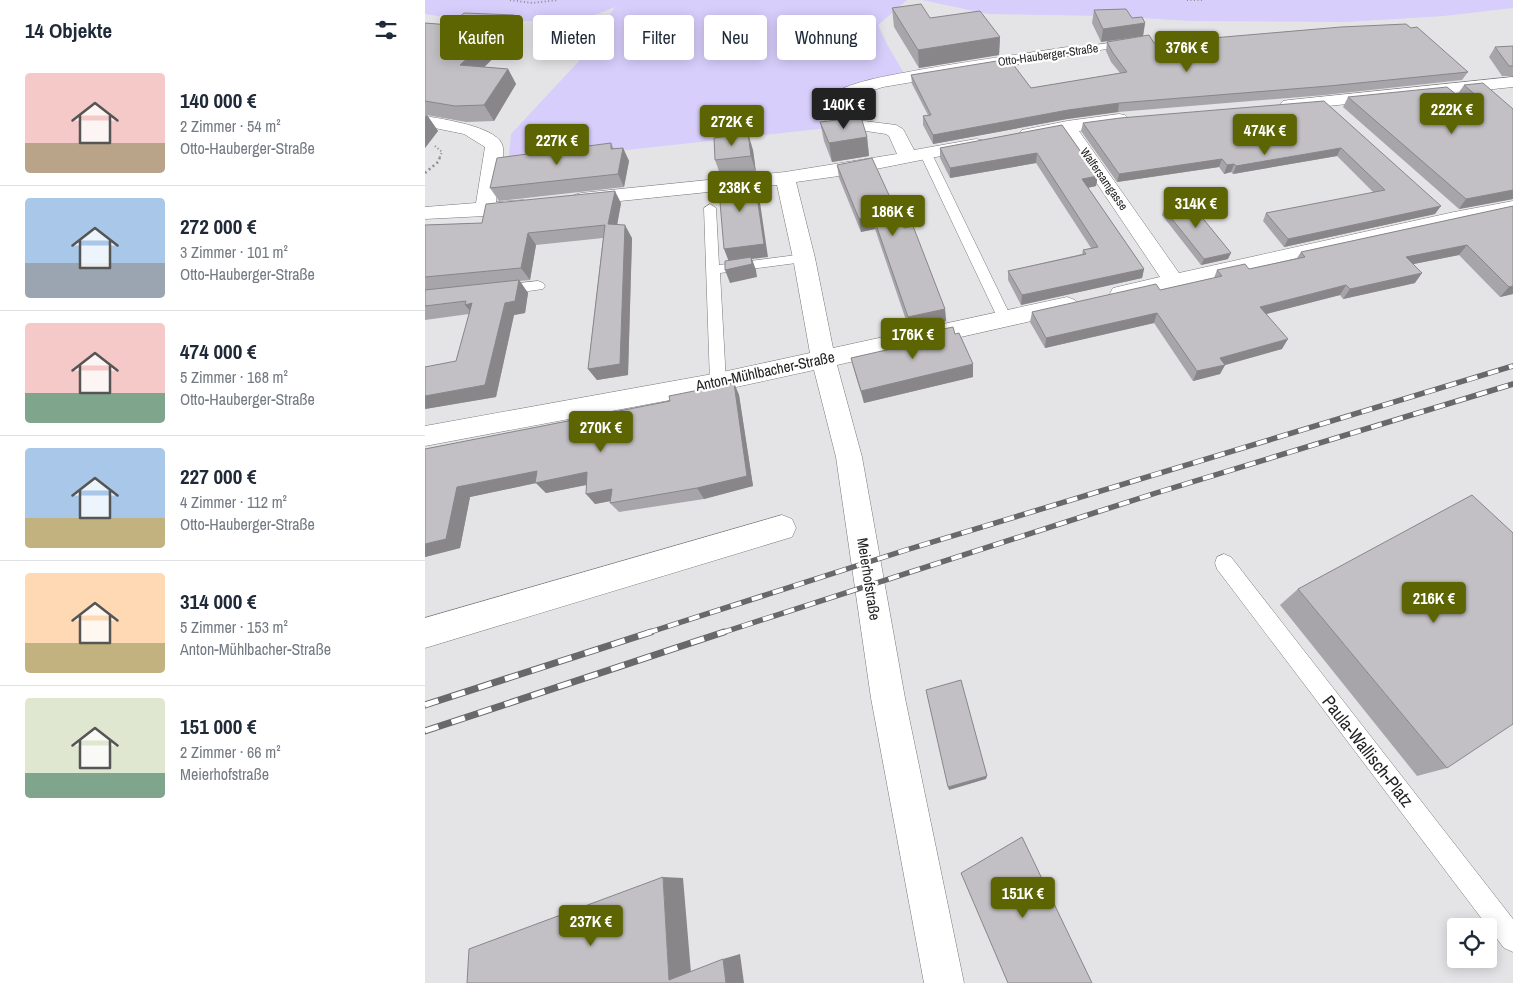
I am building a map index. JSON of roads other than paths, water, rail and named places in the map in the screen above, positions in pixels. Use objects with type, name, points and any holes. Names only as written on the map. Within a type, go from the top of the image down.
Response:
[{"type":"street","name":"Otto-Hauberger-Straße","points":[[908,157],[897,133],[890,129],[839,122],[827,114],[828,104],[839,96],[878,83],[958,67],[1074,51]]},
{"type":"street","points":[[1270,106],[1513,82]]},
{"type":"street","points":[[1325,102],[1340,115]]},
{"type":"street","points":[[1011,137],[1067,126],[1135,117]]},
{"type":"street","points":[[425,121],[469,130],[492,142],[494,147],[485,210]]},
{"type":"street","name":"Walfersamgasse","points":[[1067,126],[1174,281]]},
{"type":"street","points":[[425,214],[485,210],[785,178],[992,141]]},
{"type":"street","name":"Meierhofstraße","points":[[785,178],[804,258],[823,359],[849,457],[888,698],[944,983]]},
{"type":"street","name":"Anton-Mühlbacher-Straße","points":[[425,436],[718,382],[823,359],[1174,281],[1447,212],[1513,208]]},
{"type":"street","points":[[425,633],[782,528]]},
{"type":"lane","name":"Otto-Hauberger-Straße","points":[[1074,51],[1137,42]]},
{"type":"lane","points":[[1441,90],[1454,101]]},
{"type":"lane","points":[[926,154],[1005,319]]},
{"type":"lane","points":[[710,208],[718,382]]},
{"type":"lane","points":[[712,270],[804,258]]},
{"type":"lane","points":[[483,292],[538,286]]},
{"type":"lane","name":"Paula-Wallisch-Platz","points":[[1224,563],[1513,939]]},
{"type":"railway","points":[[647,633],[906,550],[1513,366]]},
{"type":"railway","points":[[721,633],[1156,493],[1513,384]]},
{"type":"railway","points":[[425,705],[651,632]]},
{"type":"railway","points":[[425,731],[724,632]]}]
